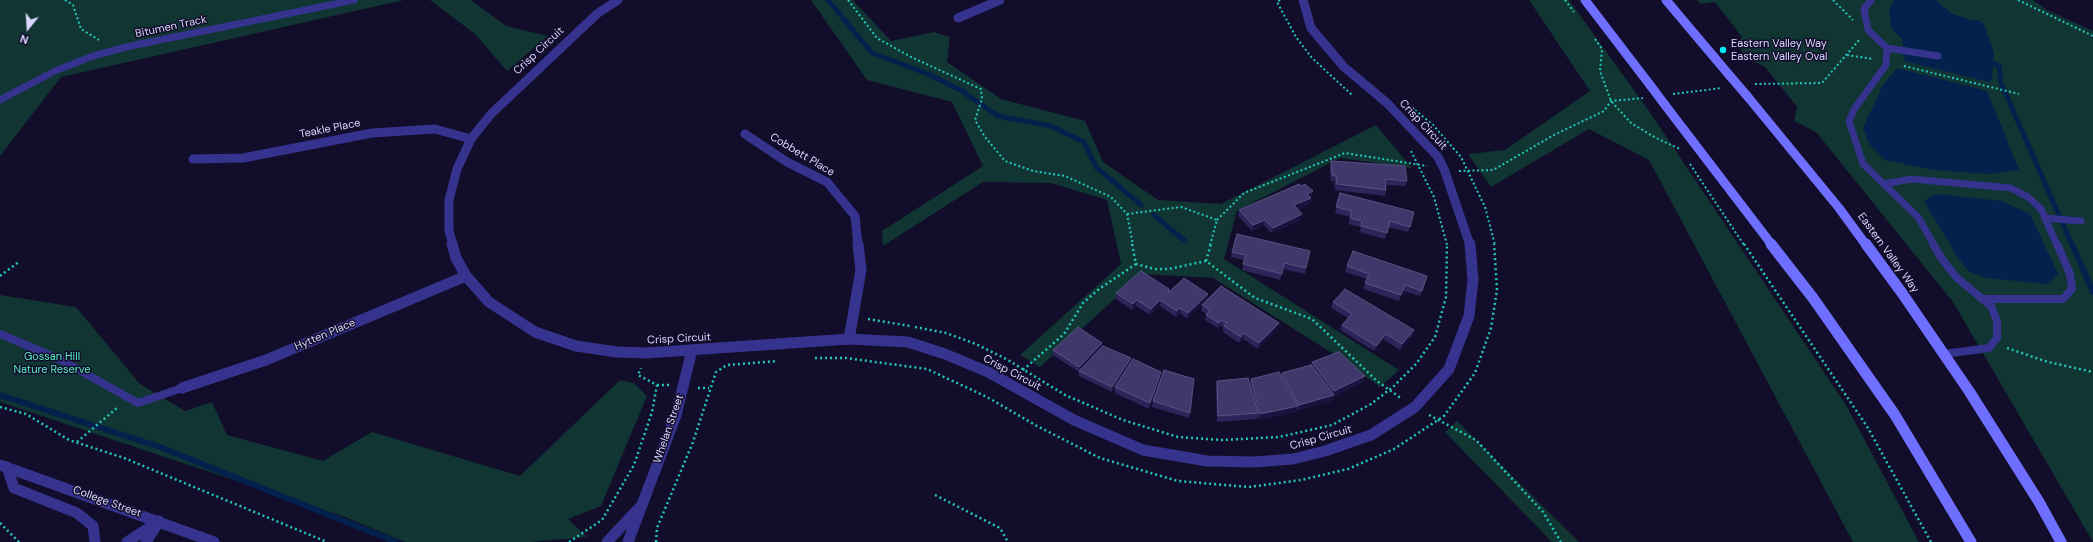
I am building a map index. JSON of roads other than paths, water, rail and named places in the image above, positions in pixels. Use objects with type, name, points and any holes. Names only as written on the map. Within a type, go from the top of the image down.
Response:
[{"type":"main road","points":[[1585,0],[1814,298],[1895,415],[1971,542]]},
{"type":"main road","name":"Eastern Valley Way","points":[[1666,0],[1844,214],[1902,293],[1944,354],[2039,502],[2061,542]]},
{"type":"street","name":"Crisp Circuit","points":[[618,0],[598,12],[490,114],[471,139],[457,169],[449,200],[449,231],[456,258],[466,276],[489,302],[535,332],[576,346],[617,352],[646,353],[850,339],[908,342],[945,354],[988,372],[1007,384],[1074,420],[1143,450],[1207,461],[1254,462],[1293,459],[1325,451],[1371,435],[1415,407],[1448,369],[1469,316],[1470,308],[1473,271],[1470,242],[1444,169],[1438,157],[1412,128],[1387,104],[1344,67],[1311,28],[1303,0]]},
{"type":"street","points":[[958,18],[990,6],[1000,0]]},
{"type":"street","name":"Teakle Place","points":[[192,159],[244,158],[372,133],[435,129],[471,139]]},
{"type":"street","name":"Cobbett Place","points":[[745,134],[787,162],[827,182],[855,216],[861,270],[850,339]]},
{"type":"street","name":"Hytten Place","points":[[182,388],[266,360],[466,276]]},
{"type":"street","name":"Whelan Street","points":[[628,542],[676,415],[692,350]]},
{"type":"street","points":[[4,466],[14,488],[77,513],[93,526],[95,542]]},
{"type":"street","name":"College Street","points":[[4,466],[214,542]]},
{"type":"street","name":"Whelan Street","points":[[607,542],[641,506]]},
{"type":"street","points":[[127,542],[159,521]]},
{"type":"street","points":[[146,542],[159,521]]},
{"type":"lane","name":"Bitumen Track","points":[[0,100],[55,71],[93,56],[126,47],[354,0]]},
{"type":"lane","points":[[1871,0],[1864,9],[1868,30],[1886,48],[1938,56]]},
{"type":"lane","points":[[1886,48],[1886,65],[1855,108],[1849,121],[1863,164],[1918,217],[1942,259],[1957,278],[1991,306],[1997,321],[1997,338],[1989,348],[1944,354]]},
{"type":"lane","points":[[1884,184],[1911,179],[2011,188],[2028,197],[2041,209],[2070,274],[2072,289],[2063,299],[2055,300],[1982,299]]},
{"type":"lane","points":[[2045,218],[2082,221]]},
{"type":"lane","points":[[0,334],[61,360],[138,404],[182,388]]},
{"type":"water","points":[[1894,0],[1936,0],[1952,14],[1972,20],[1979,20],[1984,24],[1994,53],[1992,78],[1989,82],[1904,61],[1902,39],[1892,29],[1889,10]]},
{"type":"water","points":[[1897,68],[1987,91],[2019,170],[1991,174],[1934,170],[1885,160],[1869,144],[1863,128],[1882,87]]},
{"type":"water","points":[[1935,194],[2002,201],[2030,214],[2058,274],[2047,284],[1987,278],[1968,271],[1958,258],[1924,201]]},
{"type":"waterway","points":[[828,0],[872,53],[928,74],[962,91],[998,116],[1051,126],[1084,142],[1096,167],[1141,205]]},
{"type":"waterway","points":[[1986,60],[1999,66],[2001,83],[2072,245]]},
{"type":"waterway","points":[[1154,215],[1185,241]]},
{"type":"waterway","points":[[2072,244],[2093,292]]},
{"type":"waterway","points":[[0,395],[160,447],[396,542]]},
{"type":"place","name":"Eastern Valley Way Eastern Valley Oval","points":[[1723,50]]},
{"type":"park label","name":"Gossan Hill Nature Reserve","points":[[52,363]]}]
